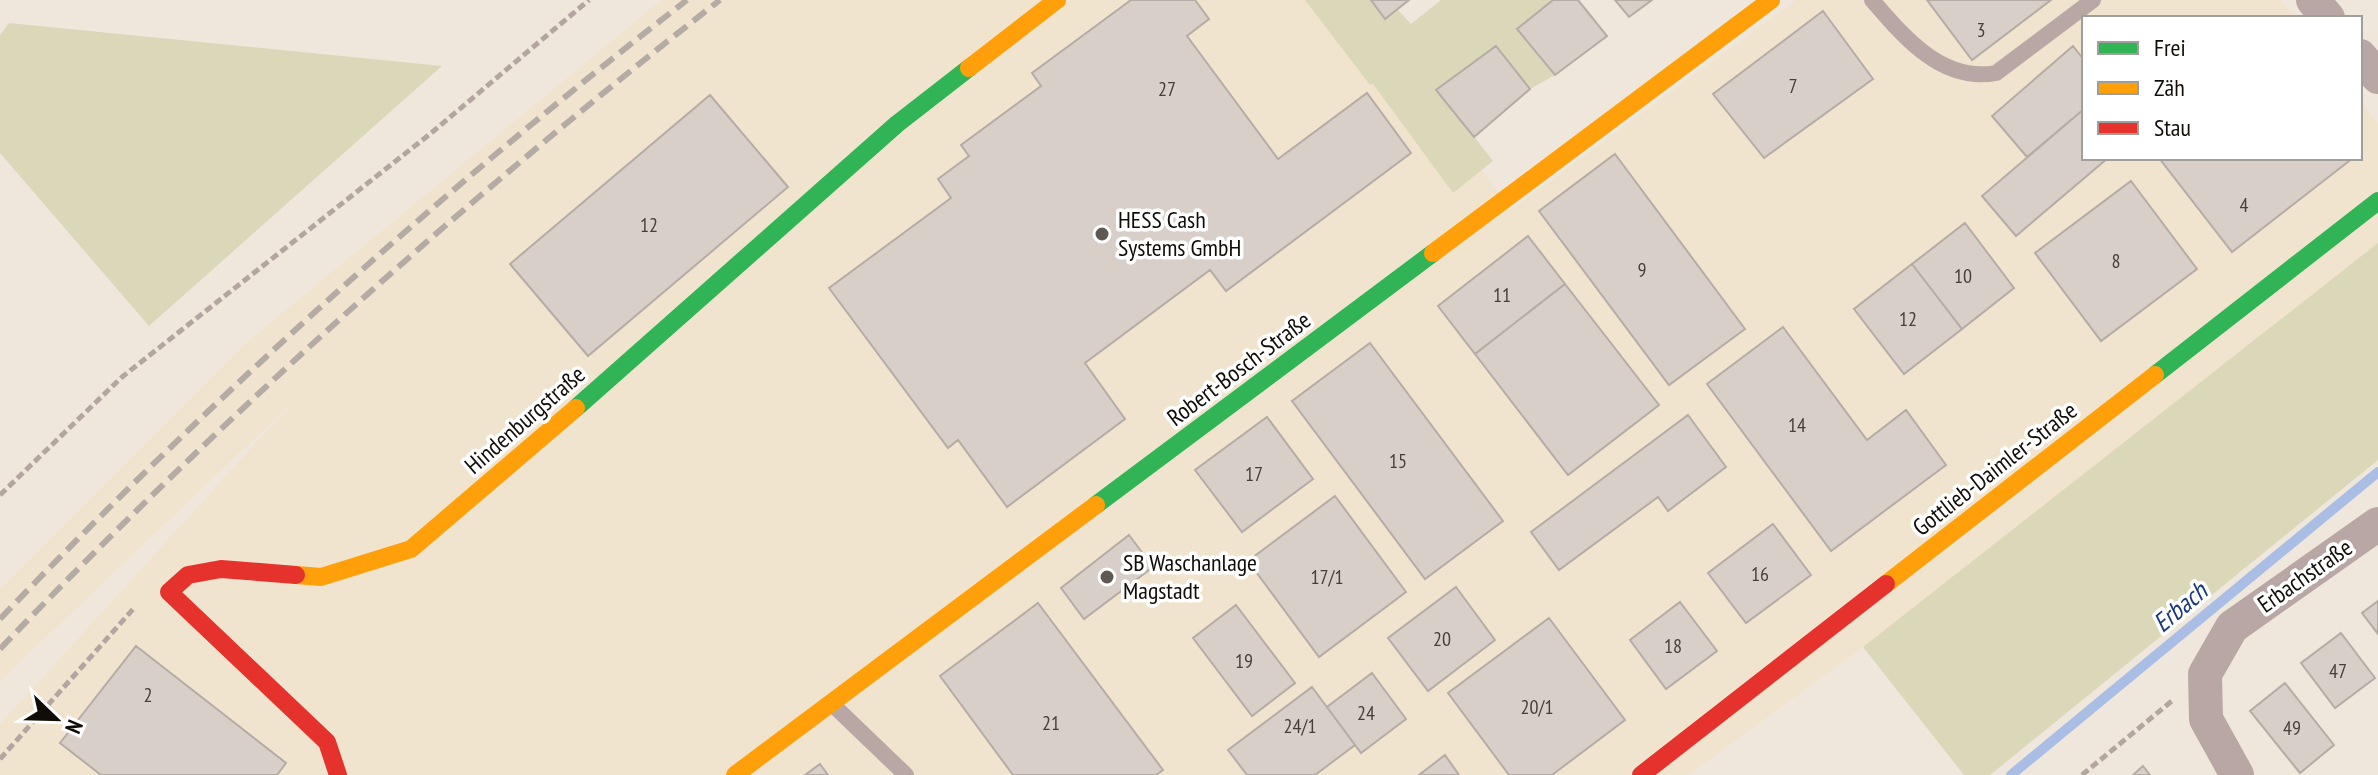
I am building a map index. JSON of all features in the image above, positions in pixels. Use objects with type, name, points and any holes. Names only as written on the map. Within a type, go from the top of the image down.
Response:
[{"type":"street","name":"Hindenburgstraße","points":[[169,592],[188,575],[221,569],[321,577],[411,549],[520,458],[897,124],[1057,0]]},
{"type":"street","name":"Robert-Bosch-Straße","points":[[735,775],[829,701],[1771,0]]},
{"type":"street","points":[[2313,0],[2326,16]]},
{"type":"street","points":[[2362,58],[2378,77]]},
{"type":"street","name":"Gottlieb-Daimler-Straße","points":[[1641,775],[2378,201]]},
{"type":"street","name":"Erbachstraße","points":[[2205,674],[2232,627],[2378,524]]},
{"type":"street","points":[[169,592],[327,742],[338,775]]},
{"type":"street","points":[[2205,674],[2206,719],[2237,775]]},
{"type":"lane","points":[[1872,0],[1910,43],[1956,73],[1978,76],[1996,73],[2093,0]]},
{"type":"lane","points":[[829,701],[906,775]]},
{"type":"path","points":[[0,495],[122,377],[430,134],[589,0]]},
{"type":"path","points":[[0,759],[144,597],[169,592]]},
{"type":"path","points":[[2082,775],[2205,674]]},
{"type":"shaded area","points":[[661,0],[1348,0],[1512,209],[1796,0],[2281,0],[2293,16],[2082,16],[2082,160],[2362,160],[2362,103],[2378,123],[2378,243],[1863,647],[1689,775],[0,775],[0,724],[293,402],[0,681],[0,589],[247,342]]},
{"type":"shaded area","points":[[1305,0],[1371,0],[1385,18],[1397,9],[1411,24],[1441,0],[1553,0],[1517,29],[1555,75],[1530,89],[1495,46],[1437,89],[1493,161],[1453,193],[1373,84],[1370,85]]},
{"type":"shaded area","points":[[9,23],[442,66],[149,326],[0,153],[0,35]]},
{"type":"shaded area","points":[[2378,243],[2378,460],[1990,775],[1964,775],[1863,647]]},
{"type":"building","name":"HESS Cash Systems GmbH","points":[[1131,0],[1195,0],[1209,19],[1187,36],[1278,159],[1367,93],[1411,153],[1226,291],[1210,270],[1085,363],[1125,419],[1007,507],[958,440],[948,448],[829,288],[951,198],[938,179],[969,156],[961,145],[1041,86],[1032,73]]},
{"type":"building","points":[[1371,0],[1409,0],[1385,19]]},
{"type":"building","points":[[1553,0],[1578,0],[1607,36],[1555,75],[1517,29]]},
{"type":"building","points":[[1615,0],[1652,0],[1629,17]]},
{"type":"building","points":[[1927,0],[2051,0],[1972,60]]},
{"type":"building","points":[[1823,11],[1873,79],[1764,158],[1713,94]]},
{"type":"building","points":[[1496,46],[1530,89],[1474,137],[1436,90]]},
{"type":"building","points":[[2073,46],[2082,57],[2082,111],[2027,157],[1992,116]]},
{"type":"building","points":[[710,95],[788,187],[588,356],[510,264]]},
{"type":"building","points":[[2082,111],[2082,160],[2106,160],[2016,236],[1982,196]]},
{"type":"building","points":[[1615,154],[1745,329],[1669,385],[1539,211]]},
{"type":"building","points":[[2161,160],[2350,160],[2232,252]]},
{"type":"building","points":[[2131,181],[2197,269],[2101,341],[2035,253]]},
{"type":"building","points":[[1965,223],[2014,288],[1962,329],[1912,264]]},
{"type":"building","points":[[1528,236],[1565,284],[1475,354],[1438,306]]},
{"type":"building","points":[[1912,264],[1962,329],[1904,374],[1854,309]]},
{"type":"building","points":[[1565,284],[1659,405],[1568,475],[1475,354]]},
{"type":"building","points":[[1783,327],[1867,440],[1906,410],[1946,465],[1831,551],[1707,384]]},
{"type":"building","points":[[1370,343],[1503,521],[1425,579],[1292,401]]},
{"type":"building","points":[[1688,415],[1726,467],[1668,511],[1658,497],[1559,570],[1531,532]]},
{"type":"building","points":[[1267,417],[1313,479],[1242,532],[1195,470]]},
{"type":"building","points":[[1335,496],[1406,592],[1319,657],[1248,561]]},
{"type":"building","points":[[1773,524],[1811,575],[1746,623],[1708,573]]},
{"type":"building","name":"SB Waschanlage Magstadt","points":[[1129,535],[1153,567],[1084,619],[1061,588]]},
{"type":"building","points":[[1456,587],[1495,640],[1428,691],[1388,638]]},
{"type":"building","points":[[2378,601],[2378,634],[2362,613]]},
{"type":"building","points":[[1680,602],[1717,651],[1666,689],[1630,640]]},
{"type":"building","points":[[1038,603],[1163,770],[1156,775],[1013,775],[940,676]]},
{"type":"building","points":[[1236,605],[1295,683],[1252,716],[1193,638]]},
{"type":"building","points":[[1549,618],[1625,720],[1552,775],[1509,775],[1448,693]]},
{"type":"building","points":[[2341,633],[2375,678],[2335,708],[2301,663]]},
{"type":"building","points":[[136,646],[286,763],[277,775],[101,775],[60,743]]},
{"type":"building","points":[[1372,673],[1406,719],[1361,753],[1327,707]]},
{"type":"building","points":[[2285,683],[2334,745],[2300,773],[2250,711]]},
{"type":"building","points":[[1312,687],[1355,745],[1315,775],[1247,775],[1228,750]]},
{"type":"building","points":[[1445,755],[1459,775],[1419,775]]},
{"type":"building","points":[[820,764],[828,775],[805,775]]},
{"type":"building","points":[[2143,766],[2150,775],[2133,775]]},
{"type":"waterway","name":"Erbach","points":[[2011,775],[2378,472]]},
{"type":"railway","points":[[0,619],[163,455],[332,297],[507,145],[687,0]]},
{"type":"railway","points":[[0,649],[171,477],[348,311],[531,152],[720,0]]},
{"type":"traffic: fast","points":[[576,408],[897,124],[969,68]]},
{"type":"traffic: fast","points":[[2155,375],[2378,201]]},
{"type":"traffic: fast","points":[[1096,505],[1433,253]]},
{"type":"traffic: slow","points":[[969,68],[1057,0]]},
{"type":"traffic: slow","points":[[1433,253],[1771,0]]},
{"type":"traffic: slow","points":[[1886,584],[2155,375]]},
{"type":"traffic: slow","points":[[296,575],[321,577],[411,549],[576,408]]},
{"type":"traffic: slow","points":[[735,775],[1096,505]]},
{"type":"traffic: jam","points":[[296,575],[221,569],[188,575],[169,592],[327,742],[338,775]]},
{"type":"traffic: jam","points":[[1641,775],[1886,584]]},
{"type":"place","name":"HESS Cash Systems GmbH","points":[[1102,234]]},
{"type":"place","name":"SB Waschanlage Magstadt","points":[[1107,577]]}]
